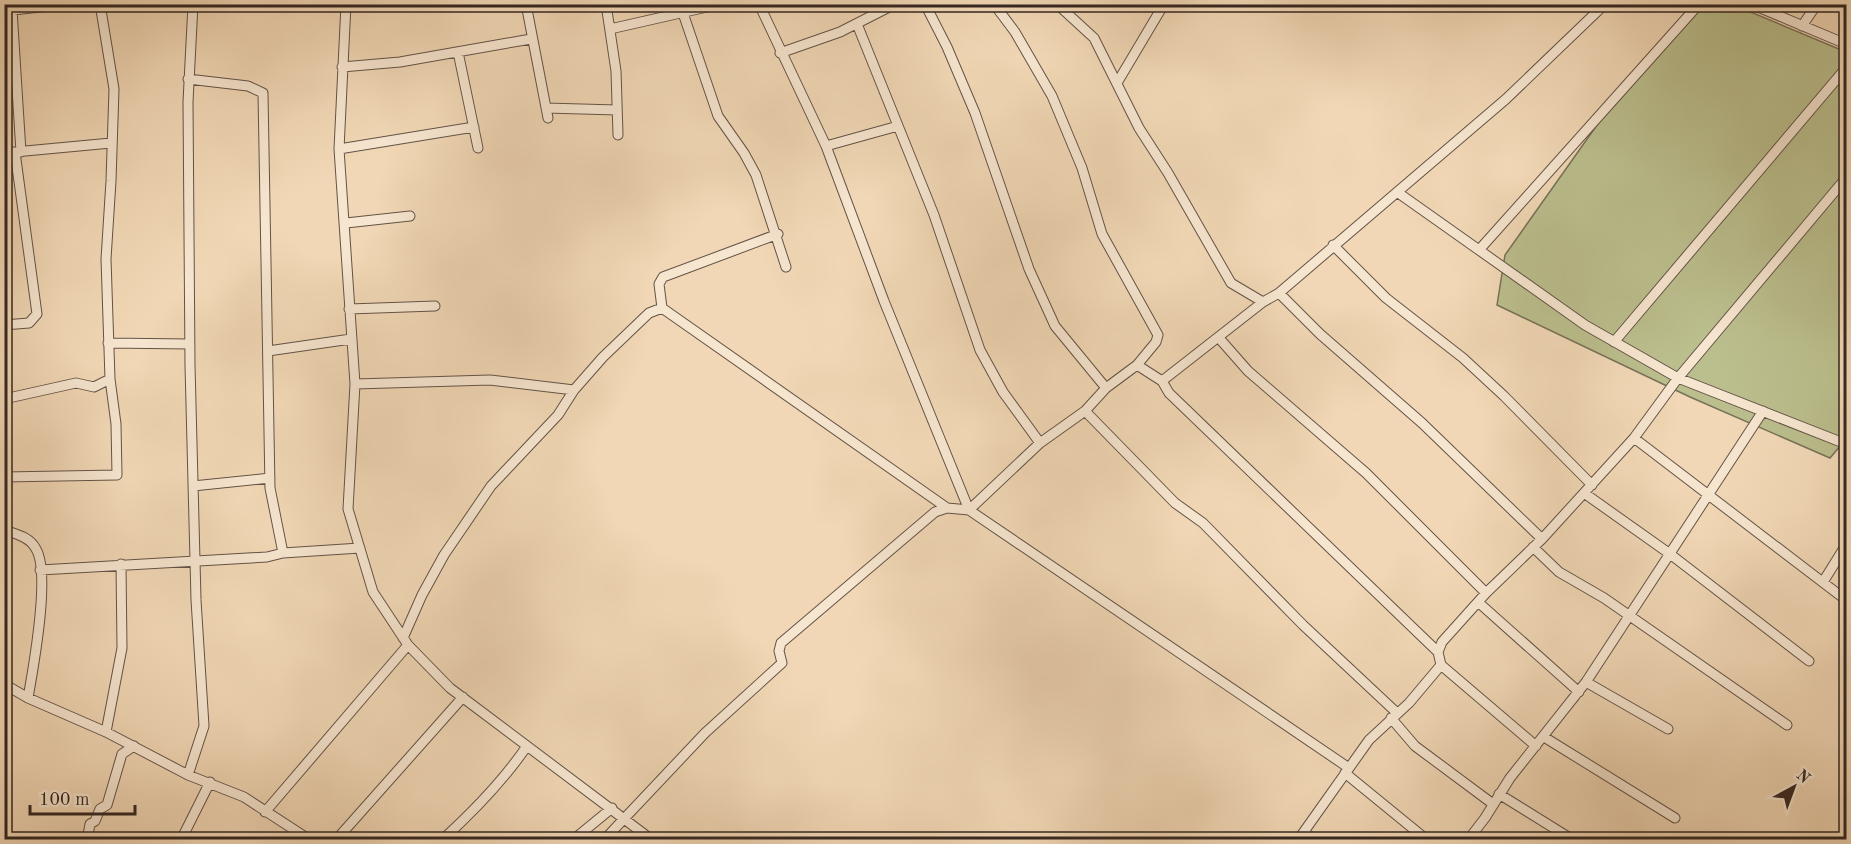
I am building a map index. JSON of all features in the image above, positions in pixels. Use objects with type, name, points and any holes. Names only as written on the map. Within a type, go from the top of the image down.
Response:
[{"type":"street","points":[[4,325],[29,323],[38,314],[18,152],[8,10],[67,4]]},
{"type":"street","points":[[4,477],[117,475],[116,424],[110,379],[105,259],[111,181],[114,89],[100,4]]},
{"type":"street","points":[[188,775],[204,726],[195,559],[190,344],[189,79],[193,4]]},
{"type":"street","points":[[346,4],[339,148],[346,224],[355,384],[348,508],[373,592],[405,642],[430,669],[527,746],[652,840]]},
{"type":"street","points":[[526,4],[548,118]]},
{"type":"street","points":[[606,4],[616,71],[618,135]]},
{"type":"street","points":[[610,29],[720,4]]},
{"type":"street","points":[[759,4],[826,146],[884,301],[969,510]]},
{"type":"street","points":[[780,52],[857,24],[896,4]]},
{"type":"street","points":[[925,4],[932,14],[975,113],[1029,269],[1055,326],[1106,388]]},
{"type":"street","points":[[969,510],[1041,443],[1085,411],[1106,388],[1137,365],[1156,342],[1158,335],[1102,234],[1082,168],[1052,96],[1015,32],[994,4]]},
{"type":"street","points":[[1057,4],[1094,38],[1139,128],[1168,173],[1231,283],[1263,302]]},
{"type":"street","points":[[1117,83],[1164,4]]},
{"type":"street","points":[[1162,381],[1263,302],[1279,293],[1506,99],[1605,4]]},
{"type":"street","points":[[1479,250],[1699,4]]},
{"type":"street","points":[[1751,4],[1846,44]]},
{"type":"street","points":[[1802,26],[1817,4]]},
{"type":"street","points":[[683,13],[718,116],[744,153],[756,175],[778,234],[786,267]]},
{"type":"street","points":[[857,24],[934,215],[980,350],[1003,392],[1041,443]]},
{"type":"street","points":[[342,67],[400,62],[531,39]]},
{"type":"street","points":[[458,52],[478,148]]},
{"type":"street","points":[[1614,342],[1846,68]]},
{"type":"street","points":[[189,79],[248,86],[258,88],[263,93],[270,478],[283,554]]},
{"type":"street","points":[[546,108],[617,110]]},
{"type":"street","points":[[826,146],[898,126]]},
{"type":"street","points":[[339,148],[474,127]]},
{"type":"street","points":[[4,153],[111,143]]},
{"type":"street","points":[[1438,652],[1442,642],[1486,593],[1533,548],[1634,438],[1678,378],[1846,178]]},
{"type":"street","points":[[1397,192],[1585,326],[1678,378],[1846,444]]},
{"type":"street","points":[[346,224],[410,216]]},
{"type":"street","points":[[662,308],[660,284],[663,277],[778,234]]},
{"type":"street","points":[[1333,245],[1386,298],[1496,388],[1592,485]]},
{"type":"street","points":[[1279,293],[1320,334],[1422,423],[1542,538]]},
{"type":"street","points":[[349,309],[435,306]]},
{"type":"street","points":[[265,812],[405,642],[444,555],[491,486],[558,415],[574,390],[603,357],[649,313],[662,308]]},
{"type":"street","points":[[662,308],[947,508]]},
{"type":"street","points":[[1219,338],[1248,371],[1365,473],[1486,593]]},
{"type":"street","points":[[268,351],[351,339]]},
{"type":"street","points":[[108,343],[190,344]]},
{"type":"street","points":[[1137,365],[1162,381],[1169,393],[1438,652],[1441,665],[1536,746]]},
{"type":"street","points":[[4,399],[76,383],[94,387],[110,379]]},
{"type":"street","points":[[355,384],[490,380],[574,390]]},
{"type":"street","points":[[1085,411],[1175,503],[1203,524],[1394,716],[1414,746],[1493,804]]},
{"type":"street","points":[[1468,840],[1499,794],[1580,692],[1710,496],[1763,411]]},
{"type":"street","points":[[1634,438],[1846,600]]},
{"type":"street","points":[[193,486],[270,478]]},
{"type":"street","points":[[1584,493],[1670,554],[1809,661]]},
{"type":"street","points":[[604,840],[705,733],[783,663],[779,651],[781,643],[935,512],[947,508],[969,510],[1347,771],[1426,840]]},
{"type":"street","points":[[4,530],[32,543],[37,550],[40,570],[39,638],[28,698]]},
{"type":"street","points":[[1823,582],[1846,545]]},
{"type":"street","points":[[40,570],[195,559],[267,557],[360,548]]},
{"type":"street","points":[[1533,548],[1559,572],[1604,598],[1786,725]]},
{"type":"street","points":[[106,732],[122,648],[121,564]]},
{"type":"street","points":[[1478,602],[1580,692]]},
{"type":"street","points":[[1315,840],[1301,836],[1370,740],[1441,665]]},
{"type":"street","points":[[1586,682],[1668,729]]},
{"type":"street","points":[[4,684],[28,698],[106,732],[188,775],[244,797],[310,840]]},
{"type":"street","points":[[336,840],[464,697]]},
{"type":"street","points":[[1544,737],[1675,818]]},
{"type":"street","points":[[87,840],[90,824],[95,821],[100,809],[106,805],[122,754],[134,746]]},
{"type":"street","points":[[442,840],[472,814],[511,769],[527,746]]},
{"type":"street","points":[[181,840],[210,782]]},
{"type":"street","points":[[1499,794],[1573,840]]},
{"type":"street","points":[[573,840],[612,808]]},
{"type":"green space","points":[[1695,5],[1734,5],[1846,52],[1846,439],[1830,458],[1690,397],[1497,305],[1505,255],[1614,101]]}]
